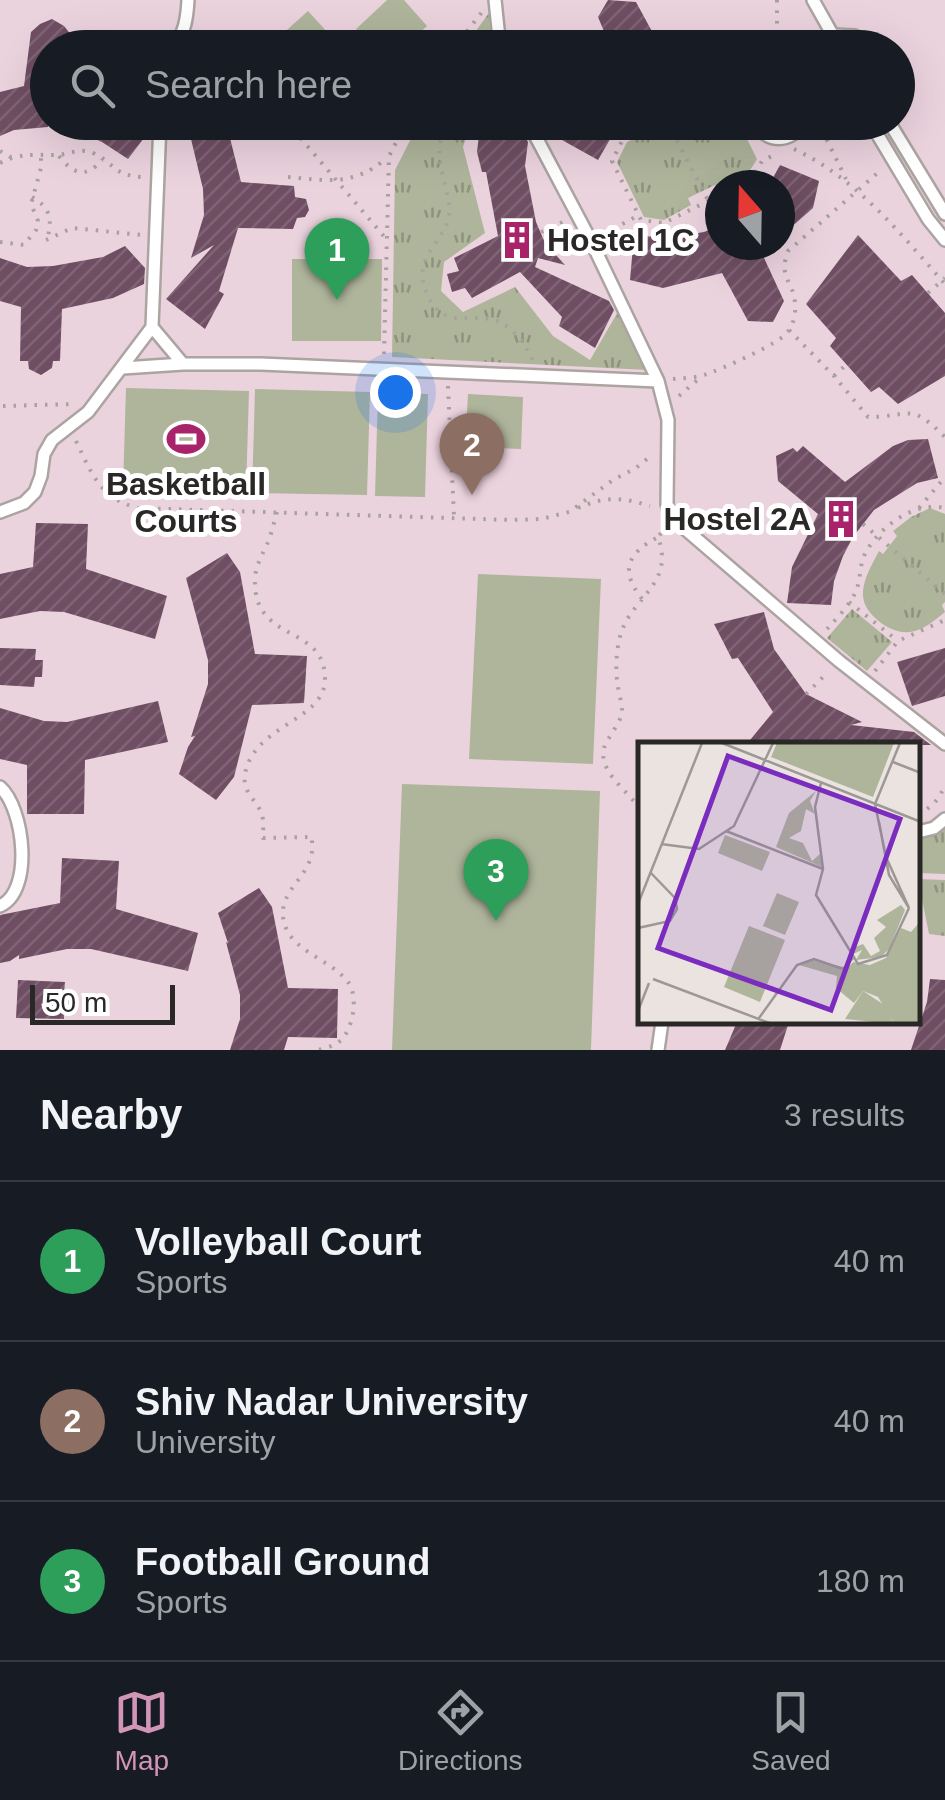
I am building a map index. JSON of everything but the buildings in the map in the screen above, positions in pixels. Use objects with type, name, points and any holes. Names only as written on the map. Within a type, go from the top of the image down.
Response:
[{"type":"lane","points":[[184,30],[188,0]]},
{"type":"lane","points":[[495,0],[498,30]]},
{"type":"lane","points":[[814,0],[831,30]]},
{"type":"lane","points":[[0,512],[24,503],[35,492],[44,454],[52,440],[88,412],[152,327],[159,140]]},
{"type":"lane","points":[[537,140],[658,381],[668,420],[668,504],[672,518],[816,642],[945,744]]},
{"type":"lane","points":[[881,140],[945,240]]},
{"type":"lane","points":[[899,140],[945,214]]},
{"type":"lane","points":[[152,327],[183,364]]},
{"type":"lane","points":[[123,368],[261,364],[658,381]]},
{"type":"lane","points":[[0,787],[15,810],[22,871],[16,891],[0,906]]},
{"type":"lane","points":[[920,832],[934,828],[945,819]]},
{"type":"lane","points":[[658,1050],[662,1025]]},
{"type":"path","points":[[777,0],[777,30]]},
{"type":"path","points":[[466,30],[482,12]]},
{"type":"path","points":[[302,140],[388,240]]},
{"type":"path","points":[[288,178],[336,180],[366,174],[389,156],[398,140]]},
{"type":"path","points":[[439,140],[450,216],[423,263],[422,281],[428,298],[440,311],[455,318],[496,320],[511,329],[542,374]]},
{"type":"path","points":[[624,140],[612,161],[641,220],[664,224],[705,203]]},
{"type":"path","points":[[676,140],[705,195]]},
{"type":"path","points":[[827,140],[848,184]]},
{"type":"path","points":[[790,147],[858,190],[892,224],[944,281],[928,294]]},
{"type":"path","points":[[0,163],[42,154],[59,156],[76,150],[90,152],[130,176],[157,177]]},
{"type":"path","points":[[0,151],[12,158]]},
{"type":"path","points":[[0,242],[24,245],[31,238],[38,221],[32,197],[42,154]]},
{"type":"path","points":[[59,156],[78,172],[87,172],[102,160]]},
{"type":"path","points":[[383,369],[389,156]]},
{"type":"path","points":[[658,381],[702,376],[786,336],[794,319],[795,299],[783,265],[788,251],[881,170]]},
{"type":"path","points":[[32,197],[50,214],[46,240],[72,228],[155,235]]},
{"type":"path","points":[[540,232],[577,215]]},
{"type":"path","points":[[590,241],[639,215]]},
{"type":"path","points":[[789,330],[868,417],[918,413],[945,437]]},
{"type":"path","points":[[834,376],[847,364]]},
{"type":"path","points":[[447,372],[454,517]]},
{"type":"path","points":[[668,420],[673,402],[702,376]]},
{"type":"path","points":[[3,406],[58,406],[100,396]]},
{"type":"path","points":[[70,428],[100,487],[113,499],[137,508],[541,519],[597,499],[616,498],[660,509],[672,518],[658,536],[632,554],[628,564],[642,600]]},
{"type":"path","points":[[569,512],[657,450]]},
{"type":"path","points":[[918,510],[945,477]]},
{"type":"path","points":[[816,642],[856,593],[865,553],[878,537],[901,516],[928,507],[945,508]]},
{"type":"path","points":[[277,512],[256,570],[257,596],[270,621],[314,648],[323,665],[324,688],[314,706],[253,752],[244,780],[250,798],[262,813],[264,838],[312,837],[310,860],[289,893],[283,918],[302,948],[347,981],[352,998],[348,1031],[341,1040],[318,1050]]},
{"type":"path","points":[[863,524],[945,594]]},
{"type":"path","points":[[638,806],[615,783],[603,757],[604,744],[620,721],[622,710],[616,666],[622,632],[657,578],[662,551],[658,536]]},
{"type":"path","points":[[850,602],[898,641]]},
{"type":"path","points":[[865,682],[898,641],[945,620]]},
{"type":"path","points":[[806,694],[839,661]]},
{"type":"path","points":[[920,813],[936,801],[945,784]]},
{"type":"shaded area","points":[[0,0],[945,0],[945,1050],[0,1050]]},
{"type":"green space","points":[[387,0],[404,0],[427,26],[423,30],[356,29]]},
{"type":"green space","points":[[308,11],[325,30],[287,30]]},
{"type":"green space","points":[[489,13],[490,30],[476,30]]},
{"type":"green space","points":[[410,140],[465,140],[463,147],[485,233],[444,262],[441,291],[463,312],[515,287],[553,336],[590,360],[619,310],[648,370],[392,357],[395,170]]},
{"type":"green space","points":[[631,140],[748,140],[757,159],[750,170],[705,170],[705,190],[688,198],[691,205],[664,220],[644,217],[617,162]]},
{"type":"green space","points":[[292,259],[382,259],[381,341],[292,341]]},
{"type":"green space","name":"Basketball Courts","points":[[126,388],[249,391],[246,491],[123,488]]},
{"type":"green space","points":[[255,389],[370,392],[367,495],[252,493]]},
{"type":"green space","points":[[378,393],[428,394],[425,497],[375,496]]},
{"type":"green space","points":[[468,394],[523,397],[521,449],[465,447]]},
{"type":"green space","points":[[930,508],[945,514],[945,612],[920,629],[895,630],[868,610],[864,584],[879,551],[883,554],[897,536],[893,531]]},
{"type":"green space","points":[[478,574],[601,579],[593,764],[469,759]]},
{"type":"green space","points":[[852,609],[892,642],[867,671],[827,638]]},
{"type":"green space","points":[[402,784],[600,791],[591,1050],[392,1050]]},
{"type":"green space","points":[[945,825],[945,874],[920,873],[920,837]]},
{"type":"green space","points":[[920,879],[945,880],[945,936],[929,934]]},
{"type":"place","name":"Hostel 1C","points":[[517,240]]},
{"type":"place","name":"Volleyball Court","points":[[337,300]]},
{"type":"place","name":"Basketball Courts","points":[[186,439]]},
{"type":"place","name":"Shiv Nadar University","points":[[472,495]]},
{"type":"place","name":"Hostel 2A","points":[[841,519]]},
{"type":"place","name":"Football Ground","points":[[496,921]]}]
